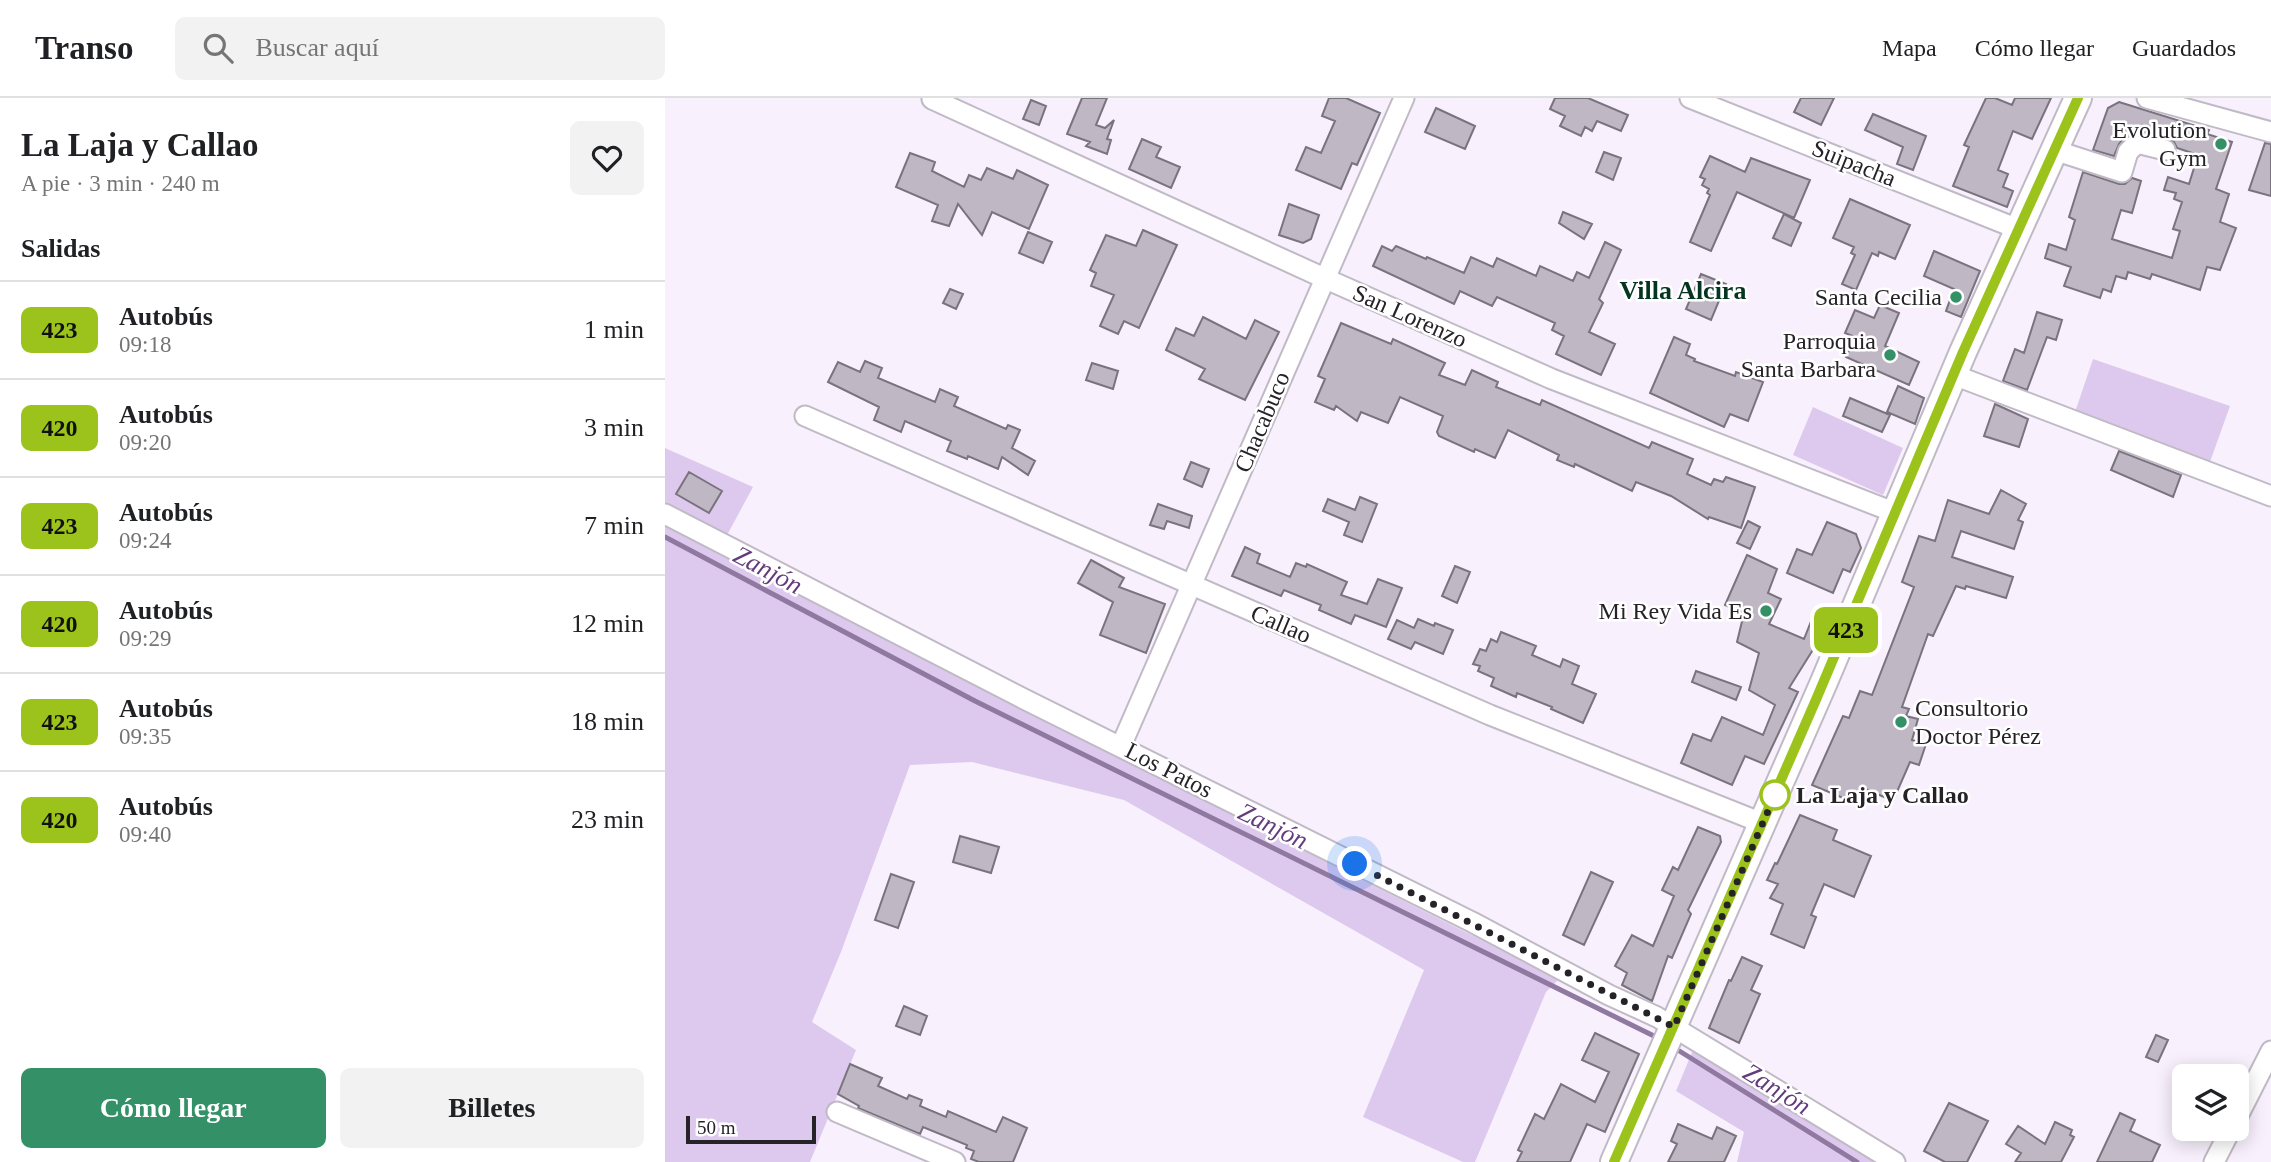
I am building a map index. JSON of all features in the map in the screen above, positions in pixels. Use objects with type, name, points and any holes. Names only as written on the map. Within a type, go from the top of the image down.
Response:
[{"type":"main road","points":[[1614,1162],[1954,375],[2078,98]]},
{"type":"street","name":"Chacabuco","points":[[1121,746],[1403,98]]},
{"type":"street","name":"Suipacha","points":[[1690,98],[2018,229]]},
{"type":"street","points":[[2147,98],[2271,132]]},
{"type":"street","name":"San Lorenzo","points":[[932,99],[1552,379],[1896,513]]},
{"type":"street","points":[[2054,150],[2122,172],[2128,152],[2137,143],[2165,150]]},
{"type":"street","points":[[1954,375],[2271,496]]},
{"type":"street","name":"Callao","points":[[804,416],[1490,715],[1762,823]]},
{"type":"street","name":"Los Patos","points":[[665,513],[1024,699],[1472,922],[1674,1027],[1895,1162]]},
{"type":"street","points":[[2249,1094],[2271,1051]]},
{"type":"street","points":[[837,1112],[955,1162]]},
{"type":"street","points":[[2214,1162],[2225,1141]]},
{"type":"shaded area","points":[[2093,359],[2230,406],[2210,462],[2074,415]]},
{"type":"shaded area","points":[[1813,407],[1903,448],[1883,495],[1793,455]]},
{"type":"shaded area","points":[[665,448],[753,487],[718,552],[1559,979],[1546,992],[1475,1162],[1463,1162],[1363,1117],[1424,970],[1124,800],[972,762],[910,765],[841,952],[812,1022],[856,1050],[810,1162],[665,1162]]},
{"type":"shaded area","points":[[1695,1045],[1769,1098],[1878,1162],[1737,1162],[1744,1132],[1676,1091]]},
{"type":"building","points":[[1082,98],[1107,98],[1096,125],[1105,128],[1114,120],[1107,139],[1111,140],[1107,154],[1086,146],[1090,142],[1067,134]]},
{"type":"building","points":[[1329,98],[1346,98],[1380,113],[1357,165],[1352,163],[1341,189],[1296,170],[1306,147],[1321,153],[1335,121],[1322,116]]},
{"type":"building","points":[[1555,98],[1588,98],[1628,115],[1621,131],[1597,121],[1592,131],[1585,127],[1581,136],[1560,126],[1565,116],[1550,109]]},
{"type":"building","points":[[1801,98],[1834,98],[1821,125],[1794,112]]},
{"type":"building","points":[[1986,98],[1995,98],[2012,105],[2015,98],[2051,98],[2032,139],[2013,131],[1998,170],[2008,174],[2003,187],[2013,191],[2007,207],[1953,186],[1969,147],[1964,145]]},
{"type":"building","points":[[1031,100],[1046,106],[1039,125],[1023,119]]},
{"type":"building","points":[[2119,102],[2209,130],[2207,134],[2232,142],[2216,189],[2229,194],[2220,222],[2236,228],[2220,270],[2207,267],[2200,290],[2152,274],[2150,279],[2128,272],[2126,279],[2116,276],[2111,292],[2103,289],[2100,298],[2064,286],[2071,267],[2045,258],[2049,244],[2066,250],[2075,220],[2069,217],[2083,172],[2119,184],[2125,184],[2132,178],[2141,181],[2132,213],[2121,210],[2112,239],[2172,258],[2180,231],[2173,229],[2182,202],[2174,199],[2176,193],[2164,190],[2168,177],[2189,184],[2198,155],[2177,148],[2168,138],[2139,131],[2129,132],[2119,144],[2114,156],[2093,150],[2108,108]]},
{"type":"building","points":[[1436,108],[1475,126],[1465,149],[1425,132]]},
{"type":"building","points":[[1873,114],[1926,136],[1913,170],[1897,164],[1903,147],[1865,130]]},
{"type":"building","points":[[1142,139],[1161,147],[1156,157],[1180,167],[1171,188],[1129,169]]},
{"type":"building","points":[[2265,143],[2271,144],[2271,196],[2249,190]]},
{"type":"building","points":[[1604,152],[1621,158],[1613,180],[1596,172]]},
{"type":"building","points":[[910,153],[935,162],[932,171],[964,187],[969,175],[981,180],[987,168],[1013,179],[1017,170],[1048,185],[1029,229],[992,212],[982,235],[958,204],[949,226],[932,221],[938,205],[896,187]]},
{"type":"building","points":[[1710,156],[1745,172],[1751,158],[1810,180],[1794,218],[1737,192],[1711,251],[1690,242],[1710,195],[1707,193],[1709,189],[1702,185],[1705,179],[1700,177]]},
{"type":"building","points":[[1850,199],[1910,225],[1895,259],[1879,252],[1878,256],[1872,253],[1856,290],[1842,284],[1855,255],[1851,253],[1854,247],[1833,238]]},
{"type":"building","points":[[1289,204],[1319,215],[1311,239],[1303,243],[1279,235]]},
{"type":"building","points":[[1563,212],[1592,224],[1584,239],[1559,223]]},
{"type":"building","points":[[1784,214],[1801,223],[1791,246],[1773,238]]},
{"type":"building","points":[[1143,230],[1177,245],[1139,328],[1124,321],[1118,334],[1100,326],[1114,295],[1091,286],[1096,273],[1090,270],[1106,235],[1136,246]]},
{"type":"building","points":[[1028,232],[1052,242],[1043,263],[1019,253]]},
{"type":"building","points":[[1605,242],[1621,250],[1599,299],[1603,303],[1589,332],[1615,344],[1601,375],[1556,354],[1564,336],[1552,330],[1555,323],[1497,297],[1492,306],[1460,291],[1454,304],[1373,266],[1382,246],[1392,251],[1396,246],[1464,273],[1471,257],[1493,267],[1497,258],[1536,276],[1540,266],[1573,281],[1577,272],[1589,278]]},
{"type":"building","points":[[1934,251],[1980,271],[1961,317],[1946,311],[1954,289],[1924,276]]},
{"type":"building","points":[[1701,274],[1726,284],[1711,320],[1686,309]]},
{"type":"building","points":[[950,289],[963,294],[956,309],[943,303]]},
{"type":"building","points":[[1880,305],[1899,313],[1885,346],[1919,362],[1909,385],[1846,357],[1855,337],[1845,333],[1855,310],[1874,318]]},
{"type":"building","points":[[2037,312],[2062,320],[2056,340],[2047,337],[2027,390],[2003,381],[2015,349],[2024,353]]},
{"type":"building","points":[[1203,317],[1246,339],[1255,320],[1279,332],[1245,400],[1199,379],[1205,369],[1166,350],[1176,328],[1194,336]]},
{"type":"building","points":[[1341,323],[1391,344],[1393,339],[1445,363],[1439,375],[1465,385],[1472,370],[1498,382],[1496,387],[1540,405],[1542,400],[1649,448],[1652,442],[1693,459],[1687,474],[1711,485],[1714,479],[1723,482],[1726,477],[1755,487],[1741,528],[1709,517],[1708,519],[1671,496],[1636,482],[1632,491],[1575,464],[1574,467],[1557,460],[1559,455],[1508,430],[1495,458],[1475,449],[1474,452],[1439,436],[1437,432],[1443,416],[1400,397],[1388,423],[1361,412],[1357,421],[1336,406],[1334,410],[1315,402],[1325,379],[1318,376]]},
{"type":"building","points":[[1674,337],[1690,344],[1686,355],[1695,359],[1694,361],[1735,376],[1736,372],[1763,382],[1748,421],[1730,414],[1724,427],[1650,393]]},
{"type":"building","points":[[865,361],[882,368],[878,378],[935,402],[940,389],[958,397],[954,406],[1006,429],[1008,425],[1020,430],[1012,448],[1035,461],[1028,475],[1002,457],[998,469],[968,456],[967,459],[947,451],[951,441],[905,421],[901,432],[874,420],[879,407],[828,382],[838,362],[860,372]]},
{"type":"building","points":[[1092,363],[1118,371],[1113,389],[1086,380]]},
{"type":"building","points":[[1898,386],[1924,398],[1915,424],[1887,412]]},
{"type":"building","points":[[1850,398],[1890,415],[1882,432],[1843,416]]},
{"type":"building","points":[[1995,404],[2028,419],[2019,447],[1984,436]]},
{"type":"building","points":[[2119,451],[2181,475],[2173,497],[2111,470]]},
{"type":"building","points":[[1191,462],[1209,469],[1202,487],[1184,479]]},
{"type":"building","points":[[689,472],[722,491],[709,513],[676,494]]},
{"type":"building","points":[[2001,490],[2026,504],[2018,520],[2023,522],[2014,549],[1961,531],[1952,557],[2013,577],[2006,598],[1966,586],[1965,589],[1956,586],[1933,636],[1928,634],[1902,707],[1909,709],[1906,716],[1918,719],[1912,740],[1926,744],[1919,765],[1910,762],[1893,801],[1868,790],[1864,801],[1857,798],[1855,803],[1812,785],[1843,716],[1849,718],[1860,691],[1872,695],[1914,587],[1902,582],[1919,536],[1935,541],[1948,500],[1989,514]]},
{"type":"building","points":[[1360,497],[1377,504],[1362,542],[1344,535],[1349,522],[1323,511],[1328,499],[1355,510]]},
{"type":"building","points":[[1158,504],[1192,516],[1189,528],[1167,521],[1164,529],[1150,525]]},
{"type":"building","points":[[1748,521],[1760,527],[1750,549],[1737,543]]},
{"type":"building","points":[[1827,522],[1856,534],[1861,548],[1850,572],[1843,569],[1833,593],[1787,573],[1797,549],[1812,555]]},
{"type":"building","points":[[1245,547],[1260,554],[1257,563],[1290,577],[1296,563],[1306,567],[1307,564],[1347,582],[1341,595],[1367,604],[1378,579],[1402,588],[1386,627],[1355,615],[1351,624],[1319,610],[1321,605],[1284,590],[1281,596],[1232,576]]},
{"type":"building","points":[[1747,555],[1777,569],[1768,593],[1781,599],[1769,624],[1804,639],[1814,614],[1827,619],[1819,640],[1789,688],[1798,692],[1764,764],[1745,756],[1732,785],[1681,763],[1693,734],[1711,741],[1722,717],[1763,735],[1775,705],[1749,690],[1759,653],[1737,642],[1744,613],[1725,605]]},
{"type":"building","points":[[1091,560],[1124,578],[1119,587],[1165,604],[1146,653],[1100,635],[1113,602],[1078,583]]},
{"type":"building","points":[[1455,566],[1470,572],[1457,603],[1442,596]]},
{"type":"building","points":[[1418,619],[1453,630],[1443,654],[1415,642],[1411,649],[1388,639],[1397,620],[1414,628]]},
{"type":"building","points":[[1501,632],[1536,646],[1532,655],[1560,667],[1563,659],[1579,666],[1572,684],[1596,694],[1583,723],[1551,709],[1552,707],[1517,693],[1516,697],[1491,686],[1494,678],[1478,671],[1480,666],[1473,664],[1480,649],[1486,651],[1491,639],[1497,642]]},
{"type":"building","points":[[1696,671],[1741,687],[1736,700],[1692,682]]},
{"type":"building","points":[[1800,815],[1837,830],[1833,840],[1871,856],[1854,897],[1824,884],[1811,915],[1816,917],[1804,948],[1771,934],[1783,904],[1770,898],[1778,884],[1767,880]]},
{"type":"building","points":[[1698,827],[1720,836],[1721,842],[1688,910],[1691,914],[1672,958],[1668,956],[1652,1001],[1622,985],[1627,973],[1615,966],[1632,935],[1653,946],[1674,896],[1662,890],[1673,867],[1678,870]]},
{"type":"building","points":[[960,836],[999,847],[991,873],[953,862]]},
{"type":"building","points":[[1591,872],[1613,882],[1584,945],[1563,935]]},
{"type":"building","points":[[891,874],[914,882],[898,928],[875,920]]},
{"type":"building","points":[[1742,957],[1762,966],[1751,990],[1760,994],[1739,1043],[1709,1028]]},
{"type":"building","points":[[904,1006],[927,1016],[920,1035],[896,1026]]},
{"type":"building","points":[[1595,1033],[1639,1054],[1605,1132],[1587,1124],[1570,1162],[1517,1162],[1522,1152],[1518,1150],[1535,1114],[1544,1119],[1561,1084],[1595,1102],[1609,1072],[1582,1060]]},
{"type":"building","points":[[2156,1035],[2168,1040],[2158,1062],[2146,1057]]},
{"type":"building","points":[[850,1064],[882,1078],[878,1086],[907,1099],[909,1095],[922,1100],[920,1106],[946,1117],[948,1111],[996,1132],[1003,1117],[1027,1128],[1013,1162],[979,1162],[971,1159],[974,1151],[966,1148],[967,1145],[923,1127],[920,1134],[858,1108],[859,1106],[838,1094]]},
{"type":"building","points":[[1949,1103],[1988,1121],[1967,1162],[1945,1162],[1924,1151]]},
{"type":"building","points":[[2120,1113],[2135,1120],[2130,1131],[2160,1145],[2152,1162],[2097,1162]]},
{"type":"building","points":[[2055,1122],[2072,1130],[2070,1135],[2074,1137],[2061,1162],[2015,1162],[2021,1153],[2006,1144],[2018,1126],[2045,1144]]},
{"type":"building","points":[[1678,1124],[1712,1139],[1717,1127],[1736,1136],[1724,1162],[1668,1162],[1677,1144],[1671,1141]]},
{"type":"waterway","name":"Zanjón","points":[[665,537],[975,701],[1658,1038]]},
{"type":"waterway","name":"Zanjón","points":[[1673,1047],[1857,1162]]},
{"type":"bus line","name":"423","points":[[1614,1162],[1815,702],[1963,352],[2078,98]]},
{"type":"place","name":"Evolution Gym","points":[[2221,144]]},
{"type":"place","name":"Santa Cecilia","points":[[1956,297]]},
{"type":"place","name":"Parroquia Santa Barbara","points":[[1890,355]]},
{"type":"place","name":"Mi Rey Vida Es","points":[[1766,611]]},
{"type":"place","name":"Consultorio Doctor Pérez","points":[[1901,722]]},
{"type":"place","name":"La Laja y Callao","points":[[1775,795]]},
{"type":"district","name":"Villa Alcira","points":[[1683,290]]},
{"type":"route","points":[[1355,864],[1674,1027],[1775,795]]}]
